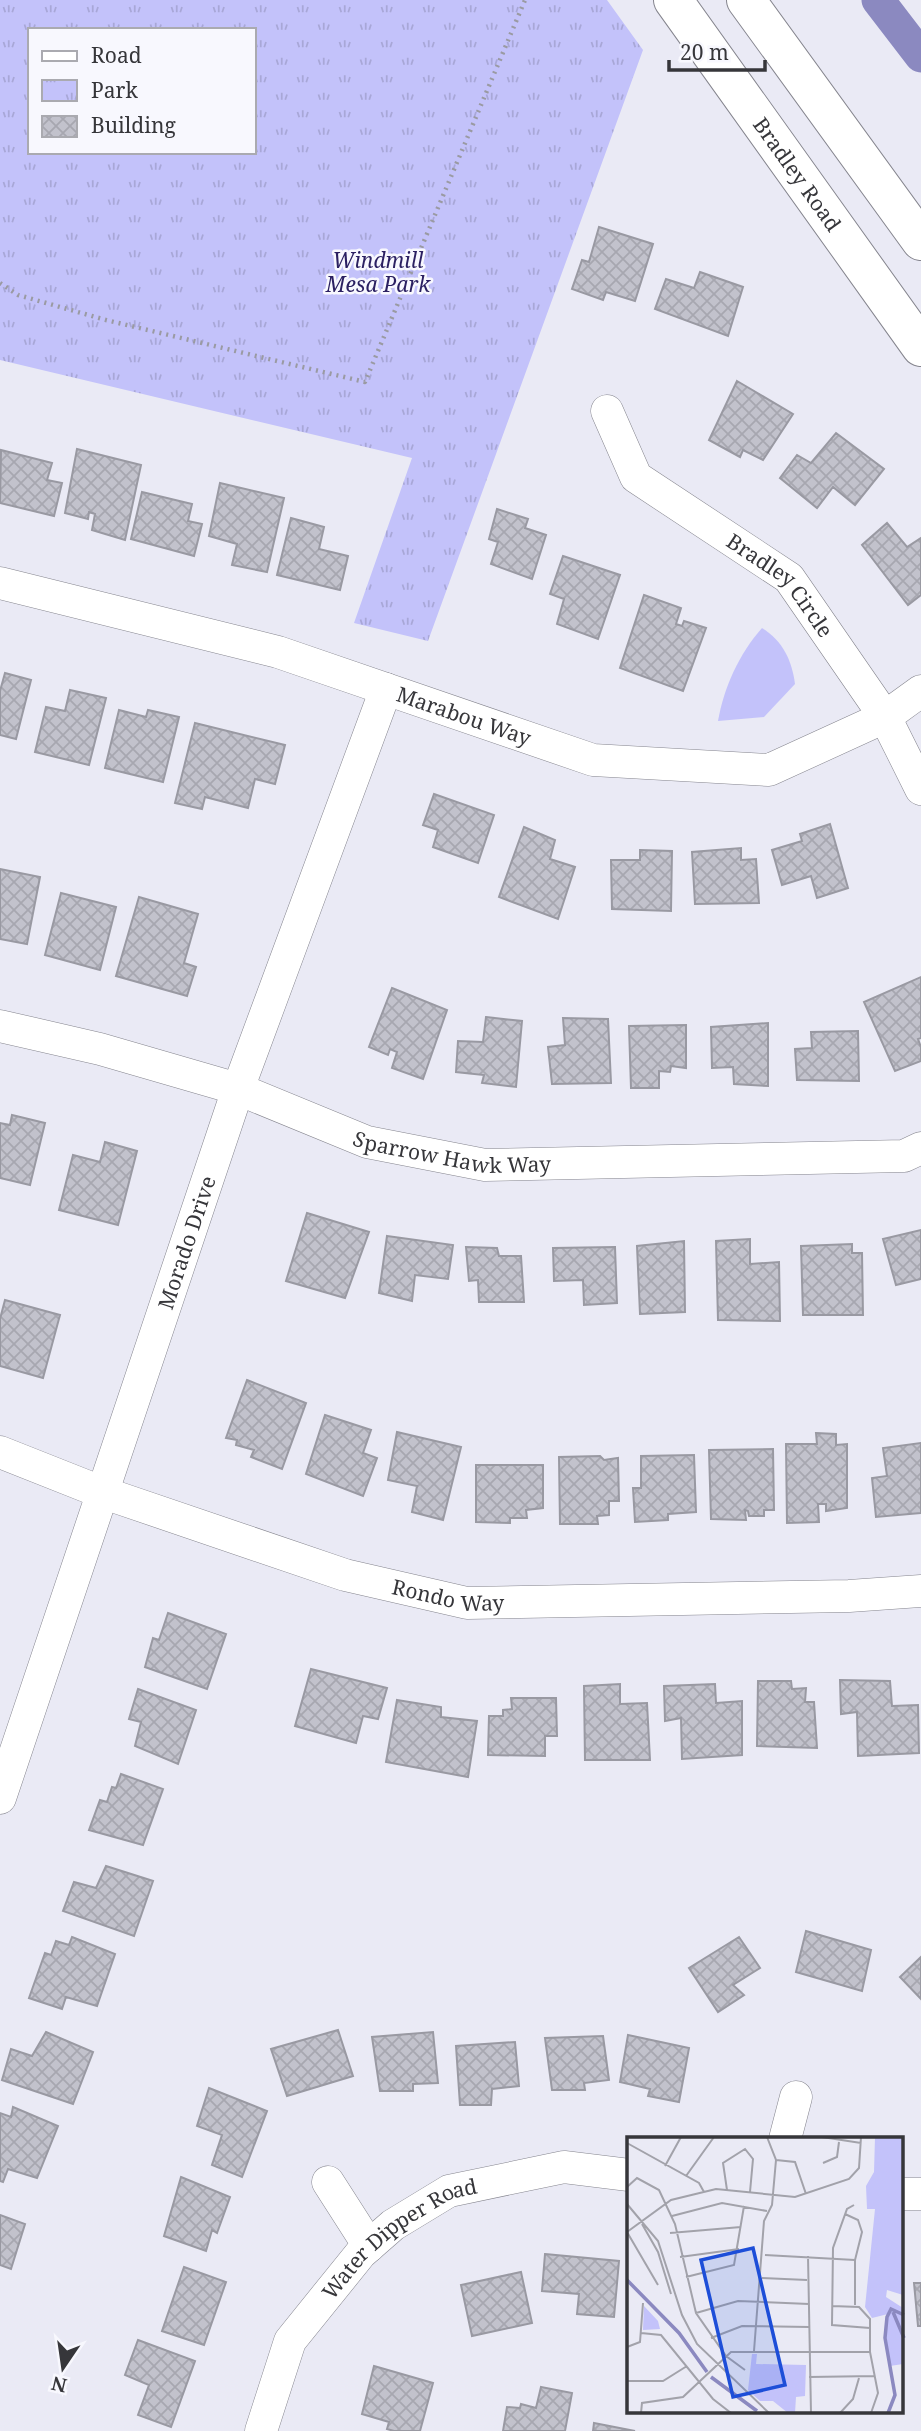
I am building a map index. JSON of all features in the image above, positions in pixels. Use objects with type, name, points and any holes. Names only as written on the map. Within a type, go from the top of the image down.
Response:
[{"type":"main road","name":"Bradley Road","points":[[673,0],[921,347]]},
{"type":"main road","points":[[746,0],[921,241]]},
{"type":"street","name":"Bradley Circle","points":[[607,411],[636,477],[789,578],[885,717],[921,789]]},
{"type":"street","name":"Marabou Way","points":[[0,583],[278,652],[593,760],[769,769],[885,717],[921,691]]},
{"type":"street","name":"Morado Drive","points":[[0,1798],[238,1089],[386,689]]},
{"type":"street","name":"Sparrow Hawk Way","points":[[0,1026],[100,1049],[238,1089],[367,1142],[485,1165],[904,1156],[921,1148]]},
{"type":"street","name":"Rondo Way","points":[[0,1452],[101,1492],[345,1575],[467,1603],[849,1596],[921,1591]]},
{"type":"street","points":[[786,2137],[796,2097]]},
{"type":"street","name":"Water Dipper Road","points":[[261,2431],[289,2341],[369,2246],[393,2225],[449,2191],[564,2167],[627,2175]]},
{"type":"street","points":[[328,2182],[369,2246]]},
{"type":"path","points":[[0,283],[18,295],[106,320],[365,382],[525,0]]},
{"type":"green space","name":"Windmill Mesa Park","points":[[0,0],[607,0],[643,50],[428,641],[354,623],[412,458],[0,360]]},
{"type":"green space","points":[[762,628],[776,639],[785,652],[792,667],[795,684],[764,717],[718,721],[734,672],[746,649]]},
{"type":"building","points":[[599,227],[653,244],[635,301],[606,292],[603,300],[572,289],[582,260],[589,262]]},
{"type":"building","points":[[700,272],[743,287],[728,336],[655,309],[666,279],[694,288]]},
{"type":"building","points":[[737,381],[793,414],[763,460],[743,450],[740,457],[709,440]]},
{"type":"building","points":[[836,433],[884,469],[855,505],[833,487],[817,508],[780,478],[797,455],[811,463]]},
{"type":"building","points":[[77,449],[141,465],[125,540],[92,530],[95,514],[89,512],[88,519],[65,513]]},
{"type":"building","points":[[1,450],[52,463],[47,480],[62,483],[54,516],[0,503]]},
{"type":"building","points":[[220,483],[284,498],[267,572],[232,565],[237,544],[209,536]]},
{"type":"building","points":[[142,492],[192,504],[188,521],[202,524],[194,556],[131,539]]},
{"type":"building","points":[[497,509],[528,519],[525,528],[546,535],[532,579],[491,564],[498,542],[489,539]]},
{"type":"building","points":[[291,518],[324,527],[319,549],[348,556],[340,590],[277,575]]},
{"type":"building","points":[[887,523],[907,547],[921,538],[921,595],[908,605],[862,545]]},
{"type":"building","points":[[563,556],[620,575],[598,639],[557,624],[564,599],[550,594]]},
{"type":"building","points":[[644,595],[681,608],[676,624],[682,626],[684,621],[706,628],[683,691],[620,668]]},
{"type":"building","points":[[5,673],[31,680],[16,739],[0,735],[0,691]]},
{"type":"building","points":[[70,690],[106,698],[89,765],[35,752],[46,707],[65,711]]},
{"type":"building","points":[[119,710],[146,717],[148,710],[179,717],[163,782],[105,768]]},
{"type":"building","points":[[195,723],[285,745],[275,784],[255,779],[248,808],[205,797],[202,809],[175,803]]},
{"type":"building","points":[[434,794],[494,815],[478,863],[433,847],[438,830],[423,825]]},
{"type":"building","points":[[830,824],[848,888],[817,898],[811,876],[782,885],[772,850],[802,841],[800,834]]},
{"type":"building","points":[[524,827],[555,840],[550,859],[575,867],[558,919],[499,897]]},
{"type":"building","points":[[741,848],[741,860],[756,859],[759,903],[695,904],[692,852]]},
{"type":"building","points":[[640,850],[672,851],[671,911],[612,909],[611,860],[640,860]]},
{"type":"building","points":[[0,869],[40,877],[27,944],[0,939]]},
{"type":"building","points":[[61,893],[116,907],[100,970],[45,955]]},
{"type":"building","points":[[139,897],[198,914],[184,963],[196,967],[187,996],[116,976]]},
{"type":"building","points":[[921,977],[921,1038],[918,1039],[921,1061],[895,1071],[864,1002]]},
{"type":"building","points":[[392,988],[447,1010],[423,1079],[392,1068],[397,1052],[390,1049],[388,1055],[369,1047]]},
{"type":"building","points":[[486,1017],[522,1021],[516,1087],[482,1083],[484,1075],[456,1072],[458,1041],[483,1042]]},
{"type":"building","points":[[563,1018],[608,1019],[611,1083],[552,1084],[548,1047],[565,1045]]},
{"type":"building","points":[[768,1023],[768,1086],[734,1084],[733,1067],[712,1068],[711,1027]]},
{"type":"building","points":[[686,1025],[686,1068],[671,1066],[670,1072],[659,1071],[659,1088],[631,1088],[629,1026]]},
{"type":"building","points":[[858,1031],[859,1081],[797,1080],[795,1049],[812,1048],[811,1032]]},
{"type":"building","points":[[12,1115],[45,1123],[30,1185],[0,1178],[0,1123],[10,1125]]},
{"type":"building","points":[[105,1142],[137,1151],[118,1225],[59,1210],[73,1155],[100,1162]]},
{"type":"building","points":[[307,1213],[369,1232],[345,1298],[286,1281]]},
{"type":"building","points":[[921,1230],[921,1279],[896,1285],[883,1239]]},
{"type":"building","points":[[387,1236],[453,1245],[448,1279],[415,1275],[412,1301],[379,1293]]},
{"type":"building","points":[[750,1239],[750,1264],[779,1262],[780,1321],[718,1320],[716,1241]]},
{"type":"building","points":[[684,1241],[685,1312],[640,1314],[637,1246]]},
{"type":"building","points":[[852,1244],[852,1253],[862,1253],[863,1315],[803,1315],[801,1246]]},
{"type":"building","points":[[466,1247],[497,1248],[499,1256],[521,1256],[524,1302],[479,1302],[478,1280],[469,1281]]},
{"type":"building","points":[[615,1247],[617,1303],[584,1305],[583,1280],[554,1281],[553,1248]]},
{"type":"building","points":[[5,1300],[60,1315],[43,1378],[0,1366],[0,1319]]},
{"type":"building","points":[[247,1380],[306,1403],[282,1469],[251,1457],[254,1450],[236,1445],[237,1440],[226,1438]]},
{"type":"building","points":[[325,1415],[371,1430],[363,1453],[377,1458],[363,1496],[306,1474]]},
{"type":"building","points":[[397,1432],[461,1447],[443,1520],[412,1512],[417,1486],[388,1480]]},
{"type":"building","points":[[816,1433],[836,1434],[836,1445],[847,1444],[847,1508],[826,1511],[826,1504],[818,1504],[819,1522],[787,1523],[786,1444],[817,1444]]},
{"type":"building","points":[[921,1443],[921,1513],[876,1517],[872,1478],[887,1476],[883,1448]]},
{"type":"building","points":[[773,1449],[774,1510],[764,1510],[764,1516],[749,1516],[745,1510],[746,1520],[711,1519],[709,1450]]},
{"type":"building","points":[[694,1455],[696,1512],[668,1514],[668,1520],[635,1522],[633,1488],[641,1488],[641,1456]]},
{"type":"building","points":[[600,1456],[604,1460],[618,1458],[619,1501],[609,1501],[609,1515],[597,1516],[598,1524],[560,1524],[559,1457]]},
{"type":"building","points":[[476,1465],[543,1465],[543,1508],[526,1510],[527,1518],[510,1518],[510,1523],[476,1522]]},
{"type":"building","points":[[168,1613],[226,1634],[207,1689],[145,1667],[153,1638],[159,1640]]},
{"type":"building","points":[[311,1669],[387,1688],[378,1719],[363,1716],[356,1743],[295,1726]]},
{"type":"building","points":[[840,1680],[890,1681],[892,1706],[918,1705],[919,1753],[858,1756],[857,1712],[841,1714]]},
{"type":"building","points":[[758,1681],[791,1681],[792,1689],[806,1688],[805,1702],[814,1702],[817,1748],[757,1746]]},
{"type":"building","points":[[620,1684],[620,1704],[647,1703],[650,1760],[585,1760],[584,1686]]},
{"type":"building","points":[[715,1684],[716,1703],[742,1701],[742,1755],[682,1759],[681,1718],[665,1721],[664,1686]]},
{"type":"building","points":[[138,1689],[196,1710],[178,1764],[135,1746],[141,1722],[129,1719]]},
{"type":"building","points":[[511,1698],[556,1698],[557,1736],[545,1736],[545,1756],[488,1755],[489,1716],[503,1716],[503,1710],[512,1709]]},
{"type":"building","points":[[397,1700],[441,1707],[441,1717],[477,1721],[468,1777],[386,1762]]},
{"type":"building","points":[[121,1774],[163,1789],[143,1845],[89,1830],[100,1800],[107,1802],[112,1787],[116,1788]]},
{"type":"building","points":[[106,1866],[153,1881],[134,1936],[63,1911],[74,1882],[96,1888]]},
{"type":"building","points":[[806,1931],[871,1950],[862,1991],[796,1972]]},
{"type":"building","points":[[72,1937],[115,1954],[97,2006],[66,1997],[62,2009],[29,1998],[45,1953],[51,1955],[56,1941],[69,1945]]},
{"type":"building","points":[[739,1937],[760,1968],[733,1985],[744,1995],[718,2012],[689,1968]]},
{"type":"building","points":[[921,1957],[921,1999],[900,1977]]},
{"type":"building","points":[[338,2030],[353,2076],[287,2096],[271,2049]]},
{"type":"building","points":[[46,2032],[93,2052],[73,2104],[2,2080],[11,2049],[32,2056]]},
{"type":"building","points":[[433,2032],[438,2083],[413,2084],[413,2091],[380,2091],[372,2037]]},
{"type":"building","points":[[628,2035],[689,2048],[679,2102],[648,2096],[650,2089],[620,2082]]},
{"type":"building","points":[[603,2036],[609,2080],[584,2083],[585,2090],[552,2090],[545,2038]]},
{"type":"building","points":[[515,2042],[519,2086],[492,2089],[491,2105],[460,2105],[456,2046]]},
{"type":"building","points":[[209,2088],[267,2111],[242,2177],[212,2165],[222,2135],[197,2126]]},
{"type":"building","points":[[13,2107],[58,2126],[37,2178],[8,2169],[3,2182],[0,2181],[0,2113],[11,2117]]},
{"type":"building","points":[[181,2177],[230,2197],[217,2233],[212,2230],[206,2251],[164,2236]]},
{"type":"building","points":[[0,2215],[25,2224],[11,2269],[0,2265]]},
{"type":"building","points":[[545,2254],[619,2261],[614,2317],[577,2314],[579,2294],[542,2291]]},
{"type":"building","points":[[184,2267],[226,2282],[204,2345],[162,2331]]},
{"type":"building","points":[[521,2272],[532,2323],[472,2336],[461,2285]]},
{"type":"building","points":[[914,2283],[921,2283],[921,2326],[918,2326]]},
{"type":"building","points":[[138,2340],[195,2361],[171,2427],[138,2415],[149,2385],[125,2375]]},
{"type":"building","points":[[374,2366],[433,2383],[420,2431],[387,2429],[389,2422],[362,2414]]},
{"type":"building","points":[[541,2387],[572,2393],[565,2431],[503,2431],[507,2407],[520,2408],[521,2404],[536,2408]]},
{"type":"building","points":[[594,2423],[635,2431],[593,2431]]},
{"type":"waterway","points":[[878,0],[921,56]]}]
